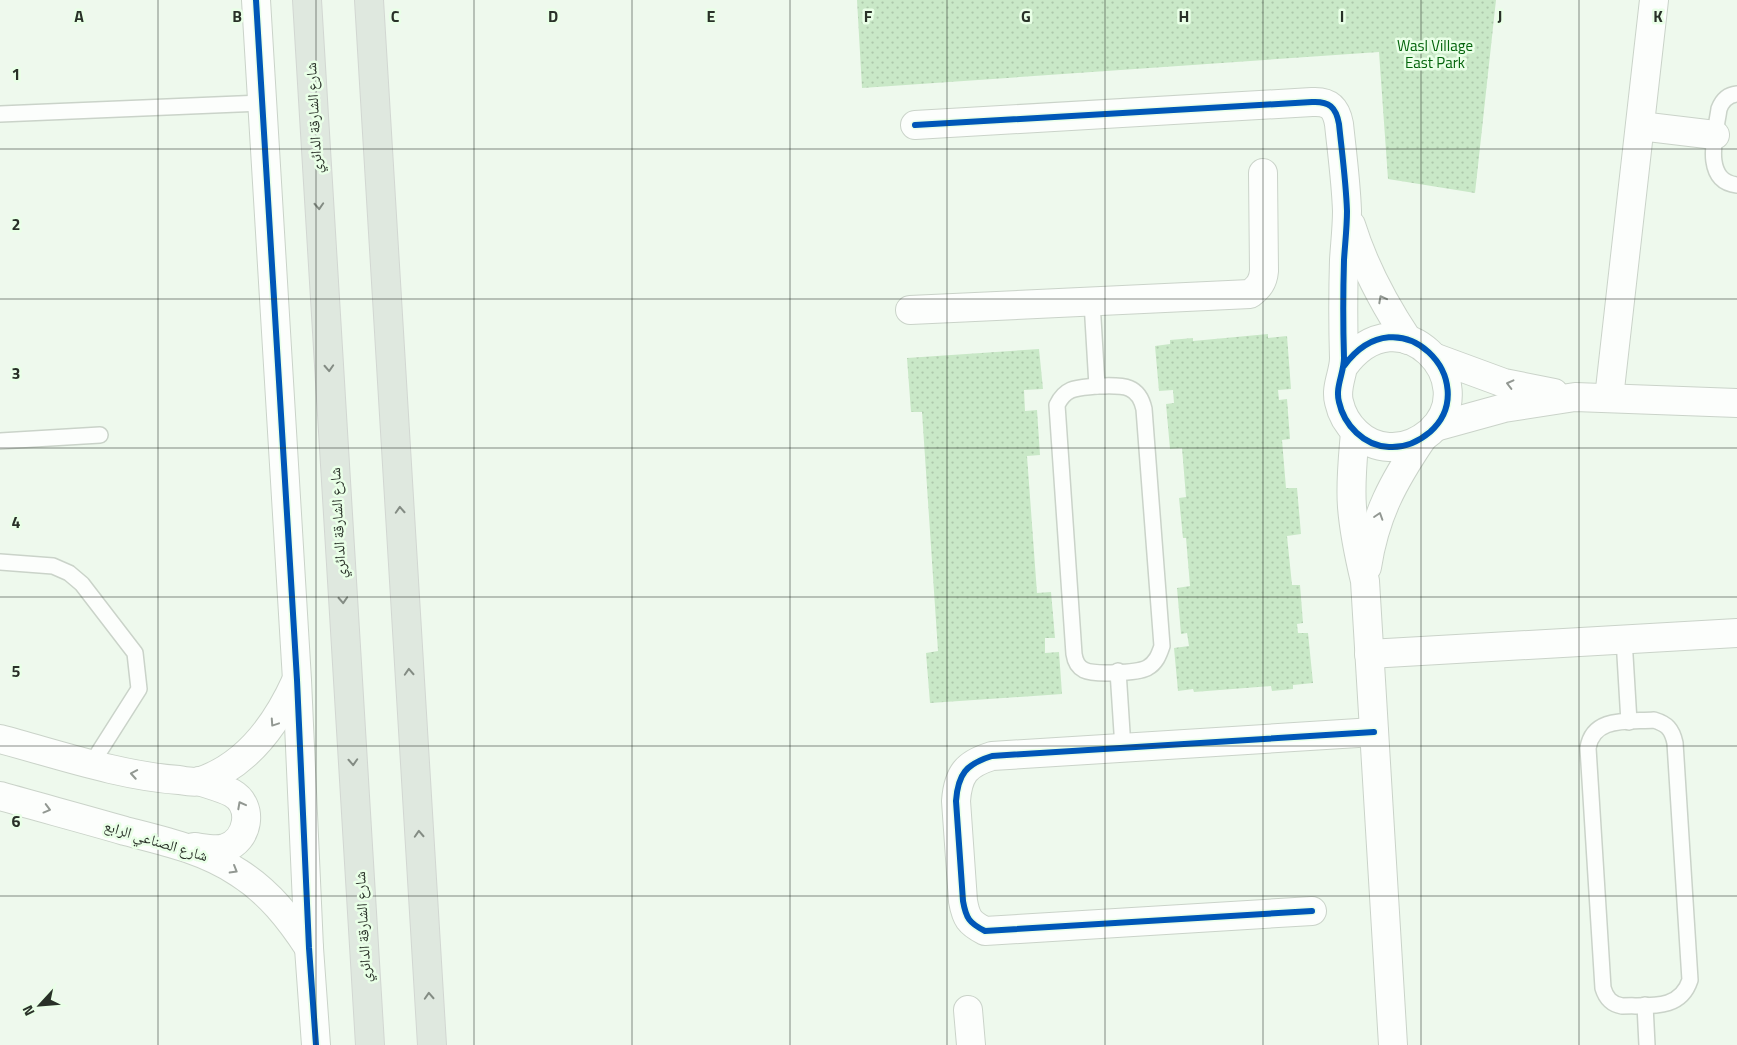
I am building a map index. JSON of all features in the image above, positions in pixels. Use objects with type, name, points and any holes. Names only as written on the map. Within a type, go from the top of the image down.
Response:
[{"type":"highway","name":"شارع الشارقة الدائري","points":[[306,0],[370,1045]]},
{"type":"highway","points":[[369,0],[432,1045]]},
{"type":"street","points":[[256,0],[297,680],[309,948],[316,1045]]},
{"type":"street","points":[[1609,398],[1654,0]]},
{"type":"street","points":[[915,124],[1322,101],[1331,106],[1337,114],[1347,211],[1343,289],[1344,366]]},
{"type":"street","points":[[1640,126],[1715,135]]},
{"type":"street","points":[[910,310],[1250,294],[1263,281],[1263,174]]},
{"type":"street","points":[[1347,211],[1357,245],[1371,278],[1388,310],[1408,340]]},
{"type":"street","points":[[1575,398],[1504,382],[1436,358],[1423,347],[1408,340],[1393,338],[1365,345],[1353,354],[1344,366],[1338,383],[1338,401],[1344,418],[1355,432],[1370,443],[1387,447],[1405,446],[1428,433],[1504,408],[1575,398],[1737,403]]},
{"type":"street","points":[[1365,581],[1371,542],[1383,506],[1400,471],[1444,411],[1448,393],[1444,375],[1436,358]]},
{"type":"street","points":[[1355,432],[1352,507],[1365,581],[1393,1045]]},
{"type":"street","points":[[1369,654],[1737,633]]},
{"type":"street","points":[[200,782],[225,769],[269,730],[285,706],[297,680]]},
{"type":"street","points":[[1312,911],[999,932],[985,931],[973,925],[965,914],[956,801],[957,785],[964,771],[976,761],[992,756],[1374,732]]},
{"type":"street","points":[[0,739],[127,773],[154,778],[200,782],[233,794],[243,804],[246,817],[244,831],[236,842],[224,848],[178,845]]},
{"type":"street","name":"شارع الصناعي الرابع","points":[[0,796],[178,845],[209,856],[240,873],[267,894],[290,919],[309,948]]},
{"type":"street","points":[[968,1010],[971,1045]]},
{"type":"lane","points":[[1737,94],[1726,98],[1721,103],[1713,155],[1717,173],[1724,180],[1737,185]]},
{"type":"lane","points":[[0,114],[263,103]]},
{"type":"lane","points":[[1092,302],[1097,386]]},
{"type":"lane","points":[[1097,386],[1123,386],[1131,388],[1142,401],[1162,646],[1154,663],[1136,671],[1085,671],[1075,661],[1074,654],[1057,405],[1061,396],[1068,390],[1097,386]]},
{"type":"lane","points":[[0,441],[100,435]]},
{"type":"lane","points":[[0,562],[53,566],[69,573],[82,584],[136,653],[139,689],[92,763]]},
{"type":"lane","points":[[1624,639],[1629,722]]},
{"type":"lane","points":[[1118,671],[1123,748]]},
{"type":"lane","points":[[1654,720],[1662,722],[1669,727],[1673,734],[1690,980],[1688,989],[1674,1002],[1645,1005],[1615,1005],[1609,1000],[1603,988],[1588,748],[1594,731],[1601,726],[1610,723],[1654,720]]},
{"type":"lane","points":[[1645,1005],[1647,1045]]},
{"type":"green space","name":"Wasl Village East Park","points":[[857,0],[1496,0],[1475,193],[1388,179],[1379,52],[862,88]]},
{"type":"green space","points":[[1268,334],[1268,338],[1287,336],[1291,389],[1278,390],[1279,400],[1287,399],[1290,439],[1282,440],[1286,488],[1297,488],[1301,534],[1287,536],[1292,585],[1300,585],[1303,623],[1297,624],[1298,633],[1308,633],[1313,683],[1293,685],[1293,689],[1272,691],[1271,686],[1194,692],[1193,689],[1178,691],[1174,648],[1189,646],[1187,633],[1181,634],[1177,588],[1190,586],[1186,538],[1183,538],[1179,498],[1186,497],[1182,448],[1170,449],[1166,404],[1174,403],[1173,390],[1159,391],[1155,346],[1170,344],[1170,340],[1193,338],[1193,341]]},
{"type":"green space","points":[[1039,349],[1043,389],[1024,390],[1025,411],[1037,410],[1040,455],[1027,456],[1037,593],[1051,592],[1055,638],[1045,638],[1045,653],[1059,652],[1062,694],[930,703],[926,653],[938,651],[922,412],[911,412],[907,358]]},
{"type":"cycle path","points":[[256,0],[297,680],[309,948],[316,1045]]},
{"type":"cycle path","points":[[915,125],[1312,102],[1331,106],[1336,113],[1339,124],[1347,217],[1343,285],[1344,358],[1338,391],[1339,402],[1345,419],[1356,433],[1371,443],[1395,447],[1411,444],[1421,439],[1430,432],[1444,412],[1448,390],[1442,370],[1429,352],[1410,341],[1389,337],[1366,345],[1344,366]]},
{"type":"cycle path","points":[[1312,911],[985,931],[969,919],[965,912],[963,901],[956,801],[961,777],[970,767],[992,756],[1374,732]]}]
